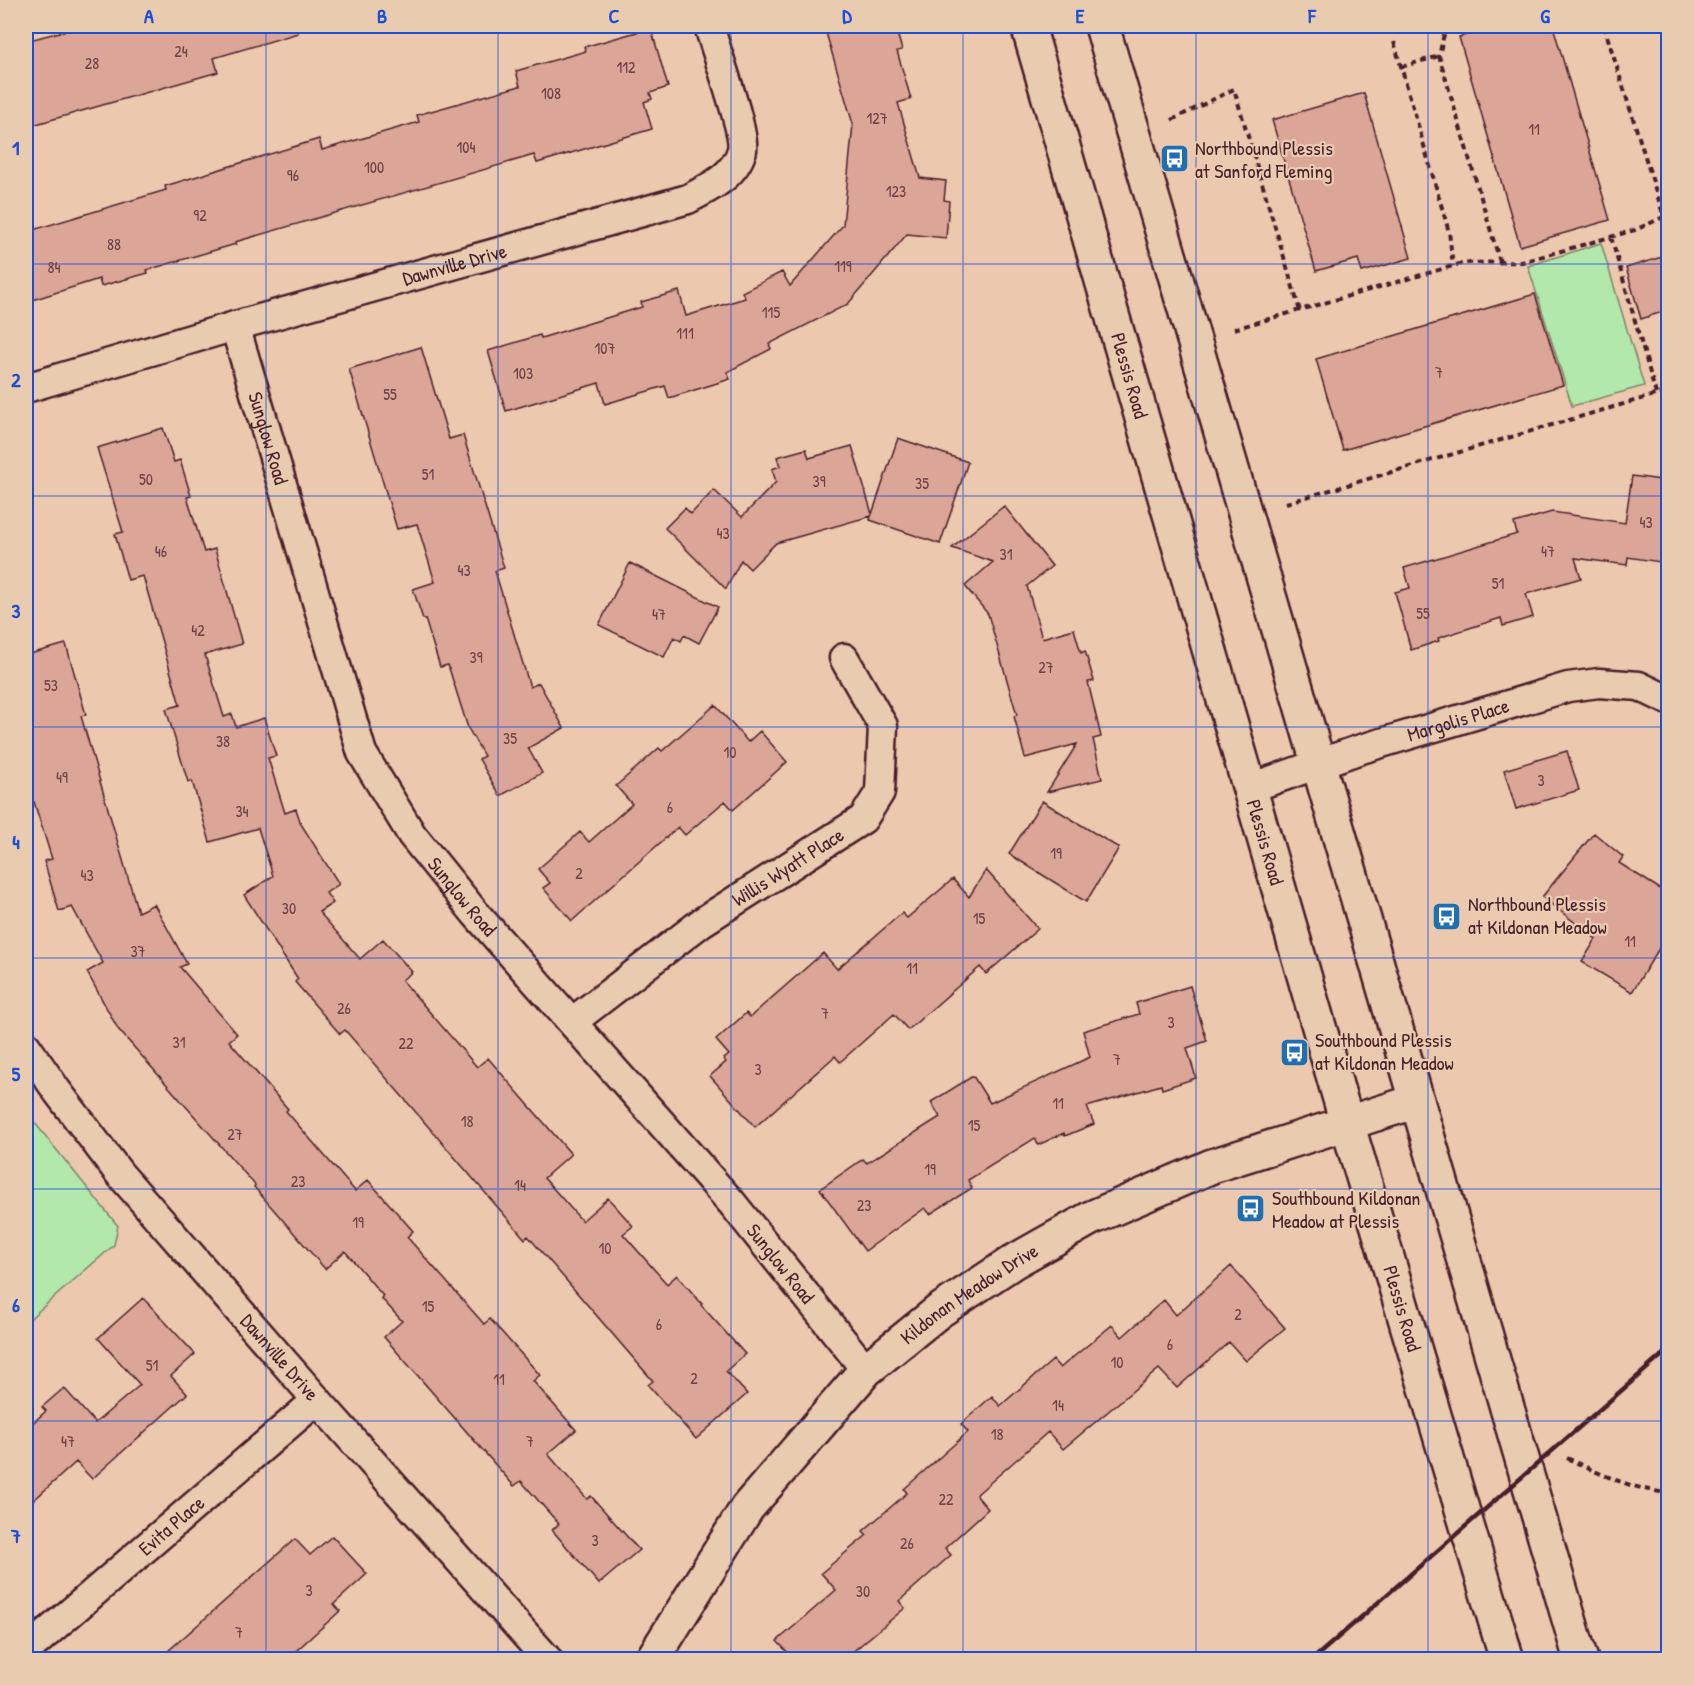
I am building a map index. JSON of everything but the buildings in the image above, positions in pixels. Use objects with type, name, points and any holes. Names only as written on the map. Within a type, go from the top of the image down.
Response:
[{"type":"main road","name":"Plessis Road","points":[[1028,26],[1347,1123],[1507,1659]]},
{"type":"main road","points":[[1102,26],[1581,1659]]},
{"type":"main road","name":"Kildonan Meadow Drive","points":[[652,1659],[747,1508],[866,1370],[939,1311],[1013,1262],[1091,1218],[1212,1166],[1417,1101]]},
{"type":"street","name":"Dawnville Drive","points":[[26,388],[235,326],[688,199],[717,184],[732,168],[742,150],[739,121],[709,26]]},
{"type":"street","name":"Sunglow Road","points":[[235,326],[362,753],[412,835],[475,913],[732,1203],[866,1370]]},
{"type":"street","name":"Willis Wyatt Place","points":[[572,1022],[702,922],[863,819],[880,792],[883,726],[844,658]]},
{"type":"street","name":"Margolis Place","points":[[1250,788],[1358,750],[1568,687],[1599,683],[1639,686],[1668,700]]},
{"type":"street","name":"Dawnville Drive","points":[[26,1046],[119,1173],[548,1659]]},
{"type":"street","name":"Evita Place","points":[[26,1651],[317,1400]]},
{"type":"path","points":[[1449,26],[1444,34],[1439,56],[1500,262]]},
{"type":"path","points":[[1234,329],[1463,263],[1522,262],[1635,230],[1666,216],[1604,26]]},
{"type":"path","points":[[1394,42],[1449,232],[1453,266]]},
{"type":"path","points":[[1401,67],[1439,56]]},
{"type":"path","points":[[1172,120],[1234,89],[1300,311]]},
{"type":"path","points":[[1611,237],[1656,394]]},
{"type":"path","points":[[1286,503],[1668,391]]},
{"type":"path","points":[[1567,1458],[1616,1482],[1668,1493]]},
{"type":"path","points":[[1665,1659],[1668,1656]]},
{"type":"green space","points":[[1601,243],[1644,386],[1572,406],[1528,266]]},
{"type":"green space","points":[[26,1112],[118,1226],[114,1245],[26,1322]]},
{"type":"railway","points":[[1312,1660],[1668,1350]]},
{"type":"place","name":"Northbound Plessis at Sanford Fleming","points":[[1174,159]]},
{"type":"place","name":"Northbound Plessis at Kildonan Meadow","points":[[1447,916]]},
{"type":"place","name":"Southbound Plessis at Kildonan Meadow","points":[[1294,1052]]},
{"type":"place","name":"Southbound Kildonan Meadow at Plessis","points":[[1251,1209]]}]
